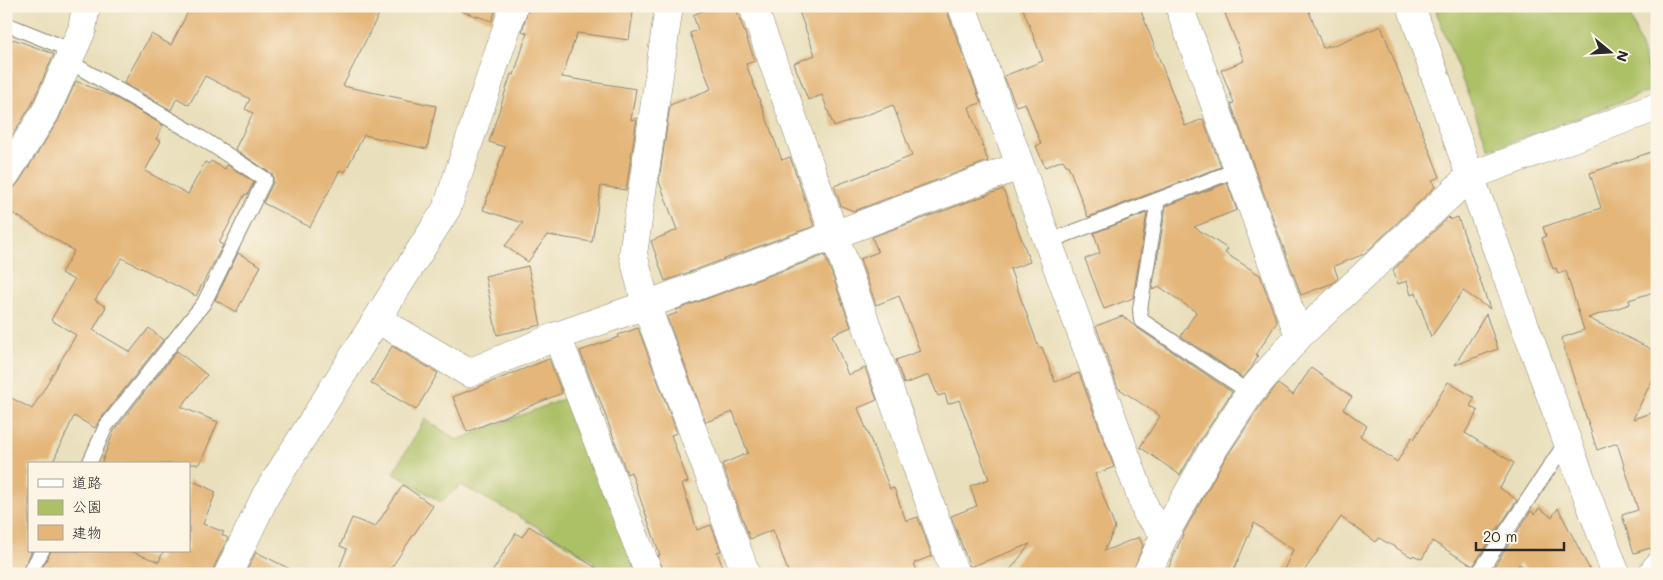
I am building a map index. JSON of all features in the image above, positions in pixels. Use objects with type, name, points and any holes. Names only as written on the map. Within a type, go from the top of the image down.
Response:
[{"type":"street","points":[[6,174],[45,112],[82,30],[86,6]]},
{"type":"street","points":[[228,574],[266,495],[447,208],[514,6]]},
{"type":"street","points":[[669,6],[633,254],[646,305],[746,574]]},
{"type":"street","points":[[753,6],[955,574]]},
{"type":"street","points":[[962,6],[1147,513],[1165,534]]},
{"type":"street","points":[[1179,6],[1299,336]]},
{"type":"street","points":[[1411,6],[1470,176],[1616,574]]},
{"type":"street","points":[[1147,574],[1165,534],[1210,454],[1250,394],[1299,336],[1470,176],[1657,107]]},
{"type":"street","points":[[376,319],[470,373],[557,336],[834,236],[1019,166]]},
{"type":"street","points":[[557,336],[649,574]]},
{"type":"street","points":[[1652,574],[1657,567]]},
{"type":"lane","points":[[6,24],[70,56],[266,179],[204,303],[106,426],[90,462]]},
{"type":"lane","points":[[1047,242],[1239,170]]},
{"type":"lane","points":[[1158,200],[1140,309],[1140,320],[1250,394]]},
{"type":"lane","points":[[1478,574],[1567,442]]},
{"type":"lane","points":[[29,574],[41,552]]},
{"type":"green space","points":[[1434,6],[1627,6],[1655,89],[1498,147],[1488,147]]},
{"type":"green space","points":[[571,396],[637,574],[588,574],[595,562],[515,514],[461,485],[441,502],[393,473],[425,419],[457,440]]},
{"type":"building","points":[[191,6],[383,6],[343,86],[436,106],[427,149],[364,135],[345,172],[340,170],[310,227],[263,203],[273,183],[273,175],[235,149],[253,113],[245,109],[250,99],[205,76],[189,105],[177,98],[171,110],[124,83],[151,34],[171,45]]},
{"type":"building","points":[[461,6],[497,6],[492,21],[461,11]]},
{"type":"building","points":[[529,6],[634,6],[629,40],[577,33],[562,77],[636,89],[631,120],[637,118],[626,190],[601,186],[592,242],[547,235],[528,262],[505,246],[523,223],[483,210],[505,147],[489,142],[511,74],[514,75],[527,33],[522,31]]},
{"type":"building","points":[[714,6],[735,6],[755,61],[746,64],[782,160],[790,157],[814,226],[665,281],[651,241],[677,230],[659,181],[670,105],[711,89],[690,33],[698,30],[693,15]]},
{"type":"building","points":[[797,6],[945,6],[981,103],[969,107],[988,161],[854,211],[841,206],[834,186],[912,156],[893,105],[834,127],[822,95],[808,100],[794,63],[815,55]]},
{"type":"building","points":[[1022,6],[1139,6],[1185,126],[1203,119],[1221,167],[1088,217],[1068,165],[1063,160],[1045,167],[1036,146],[1041,144],[1025,103],[1016,106],[1004,76],[1043,61]]},
{"type":"building","points":[[1222,6],[1307,6],[1323,48],[1381,26],[1440,177],[1432,180],[1435,187],[1364,254],[1334,266],[1338,278],[1333,283],[1301,295],[1231,104],[1234,103],[1221,70],[1244,61]]},
{"type":"building","points":[[13,39],[54,54],[31,106],[6,145],[6,50]]},
{"type":"building","points":[[76,81],[116,98],[163,125],[156,139],[161,141],[145,171],[188,194],[205,162],[209,164],[211,161],[225,169],[227,165],[254,182],[247,195],[245,194],[219,243],[223,245],[196,296],[122,258],[95,300],[106,307],[93,330],[130,352],[149,328],[163,340],[95,428],[74,416],[53,462],[28,462],[28,552],[31,552],[20,574],[6,574],[6,395],[32,409],[76,335],[51,320],[74,280],[61,273],[74,251],[6,209],[6,189],[14,188],[19,182],[58,121]]},
{"type":"building","points":[[1657,150],[1657,291],[1629,300],[1630,304],[1588,318],[1657,352],[1657,370],[1633,419],[1657,411],[1657,552],[1652,552],[1650,548],[1634,553],[1622,515],[1638,510],[1617,443],[1597,450],[1561,338],[1584,330],[1566,271],[1558,274],[1556,268],[1553,269],[1542,238],[1546,236],[1543,227],[1601,208],[1590,173]]},
{"type":"building","points":[[1227,183],[1237,210],[1194,227],[1228,249],[1225,253],[1260,275],[1277,322],[1256,355],[1258,356],[1252,367],[1243,378],[1181,336],[1196,312],[1160,287],[1152,290],[1166,206]]},
{"type":"building","points":[[1003,189],[1030,262],[1010,269],[1039,348],[1042,347],[1055,382],[1079,373],[1114,467],[1095,474],[1115,528],[1104,551],[1139,537],[1143,546],[1132,574],[1007,574],[1030,544],[970,567],[951,516],[977,506],[970,486],[989,479],[959,400],[948,404],[945,394],[938,396],[929,375],[904,384],[896,360],[920,351],[899,296],[876,305],[860,259],[878,252],[872,237]]},
{"type":"building","points":[[1147,213],[1133,298],[1104,309],[1085,259],[1100,253],[1094,233]]},
{"type":"building","points":[[1449,217],[1450,220],[1458,217],[1490,309],[1463,291],[1431,337],[1416,293],[1411,295],[1407,281],[1398,284],[1393,270]]},
{"type":"building","points":[[238,253],[261,266],[236,312],[215,300]]},
{"type":"building","points":[[825,255],[851,327],[832,335],[848,375],[865,368],[877,400],[858,408],[890,489],[894,488],[906,521],[918,517],[932,556],[914,563],[918,574],[789,574],[773,530],[750,539],[722,464],[748,453],[733,412],[706,422],[667,317],[677,313],[676,310]]},
{"type":"building","points":[[528,266],[541,325],[497,335],[485,276]]},
{"type":"building","points":[[1486,314],[1498,349],[1455,365]]},
{"type":"building","points":[[1122,316],[1232,392],[1197,445],[1180,475],[1140,447],[1160,416],[1118,388],[1096,326]]},
{"type":"building","points":[[638,328],[677,433],[671,435],[688,482],[682,484],[697,530],[711,525],[721,551],[717,552],[725,574],[664,574],[658,555],[660,555],[631,472],[627,474],[580,351]]},
{"type":"building","points":[[392,346],[438,373],[416,410],[371,383]]},
{"type":"building","points":[[177,351],[207,375],[181,407],[218,422],[200,464],[190,464],[190,462],[102,462],[114,431]]},
{"type":"building","points":[[549,359],[562,393],[467,432],[453,397]]},
{"type":"building","points":[[1311,368],[1352,397],[1343,409],[1367,426],[1360,436],[1397,462],[1412,437],[1414,439],[1448,382],[1475,398],[1470,406],[1478,411],[1465,433],[1514,463],[1500,488],[1517,500],[1473,566],[1432,541],[1422,559],[1413,555],[1412,557],[1379,538],[1376,542],[1341,517],[1302,574],[1282,574],[1293,550],[1254,523],[1232,574],[1166,574],[1184,532],[1223,462],[1263,402],[1278,384],[1293,395]]},
{"type":"building","points":[[190,479],[216,492],[203,524],[224,532],[222,535],[228,538],[214,567],[213,574],[39,574],[50,552],[133,552],[159,562],[163,552],[190,552]]},
{"type":"building","points":[[403,485],[433,506],[387,574],[337,574],[347,549],[340,546],[352,518],[375,527]]},
{"type":"building","points":[[1539,508],[1552,517],[1558,508],[1592,574],[1534,574],[1519,564],[1513,574],[1489,574],[1531,511],[1535,514]]},
{"type":"building","points":[[529,526],[606,574],[491,574],[516,533],[522,537]]},
{"type":"building","points":[[256,552],[300,574],[245,574]]}]
